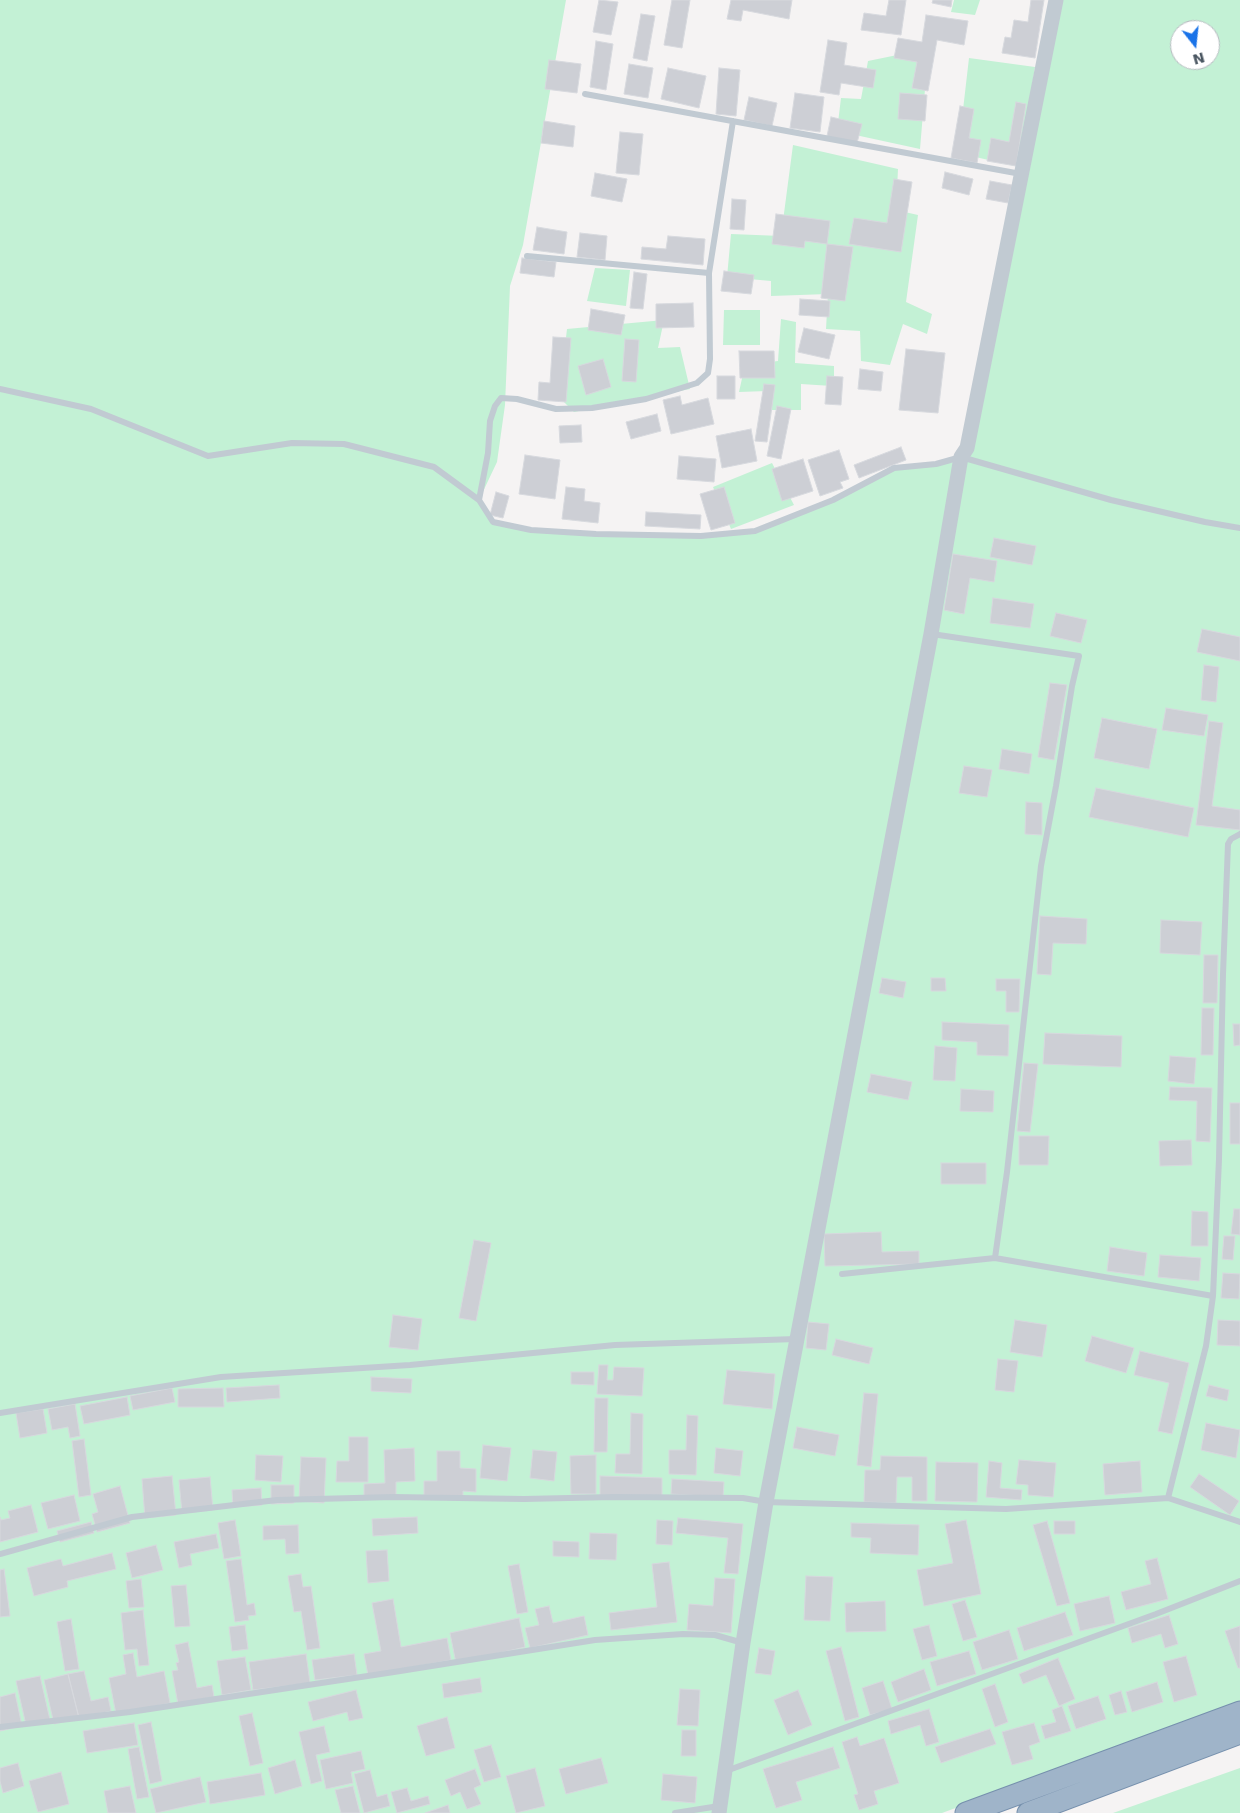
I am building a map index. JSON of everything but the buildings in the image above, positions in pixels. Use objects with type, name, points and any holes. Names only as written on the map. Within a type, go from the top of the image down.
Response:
[{"type":"highway","points":[[966,1813],[1240,1712]]},
{"type":"highway","points":[[1028,1813],[1240,1733]]},
{"type":"street","points":[[719,1810],[766,1502],[930,634],[960,457],[967,448],[1056,0]]},
{"type":"lane","points":[[585,94],[1021,174]]},
{"type":"lane","points":[[479,500],[488,453],[490,421],[495,406],[501,398],[517,399],[556,409],[592,408],[646,399],[697,383],[708,373],[710,359],[709,273],[733,121]]},
{"type":"lane","points":[[527,256],[709,273]]},
{"type":"lane","points":[[0,389],[91,409],[208,456],[292,443],[344,444],[434,467],[479,500],[493,522],[531,530],[596,534],[701,536],[755,531],[833,500],[894,468],[936,464],[960,457],[1111,500],[1204,522],[1240,528]]},
{"type":"lane","points":[[930,634],[1079,656],[1072,686],[1041,866],[1007,1172],[995,1258]]},
{"type":"lane","points":[[1168,1498],[1206,1346],[1213,1296],[1228,844],[1231,839],[1240,834]]},
{"type":"lane","points":[[842,1274],[995,1258],[1213,1296]]},
{"type":"lane","points":[[0,1412],[221,1378],[410,1365],[615,1345],[797,1339]]},
{"type":"lane","points":[[0,1554],[132,1517],[277,1500],[393,1497],[524,1499],[613,1497],[743,1498],[766,1502],[1006,1509],[1168,1498],[1240,1522]]},
{"type":"lane","points":[[724,1771],[1156,1614],[1240,1581]]},
{"type":"lane","points":[[0,1727],[130,1712],[595,1640],[683,1634],[715,1635],[743,1643]]},
{"type":"lane","points":[[675,1813],[719,1810]]},
{"type":"green space","points":[[0,0],[566,0],[523,245],[510,286],[505,405],[497,462],[479,500],[493,522],[531,530],[701,536],[755,531],[833,500],[894,468],[966,461],[1059,0],[1240,0],[1240,1703],[942,1813],[0,1813]]},
{"type":"green space","points":[[954,0],[980,0],[975,15],[951,12]]},
{"type":"green space","points":[[907,53],[927,65],[920,149],[837,131],[841,98],[861,99],[868,61]]},
{"type":"green space","points":[[969,58],[1035,67],[1019,167],[958,153]]},
{"type":"green space","points":[[793,145],[898,169],[896,210],[918,215],[906,302],[932,314],[927,334],[903,324],[890,365],[861,361],[860,331],[826,329],[828,294],[771,296],[771,281],[727,277],[731,234],[781,236]]},
{"type":"green space","points":[[595,268],[630,270],[626,306],[587,301]]},
{"type":"green space","points":[[724,310],[760,310],[760,345],[723,345]]},
{"type":"green space","points":[[781,319],[796,322],[795,363],[834,366],[834,389],[832,386],[801,384],[801,410],[765,410],[767,391],[739,392],[745,365],[778,361]]},
{"type":"green space","points":[[664,320],[658,348],[680,347],[690,389],[574,412],[559,397],[567,329]]},
{"type":"green space","points":[[772,463],[794,505],[731,529],[713,487]]},
{"type":"green space","points":[[1240,1768],[1240,1813],[1113,1813]]}]
